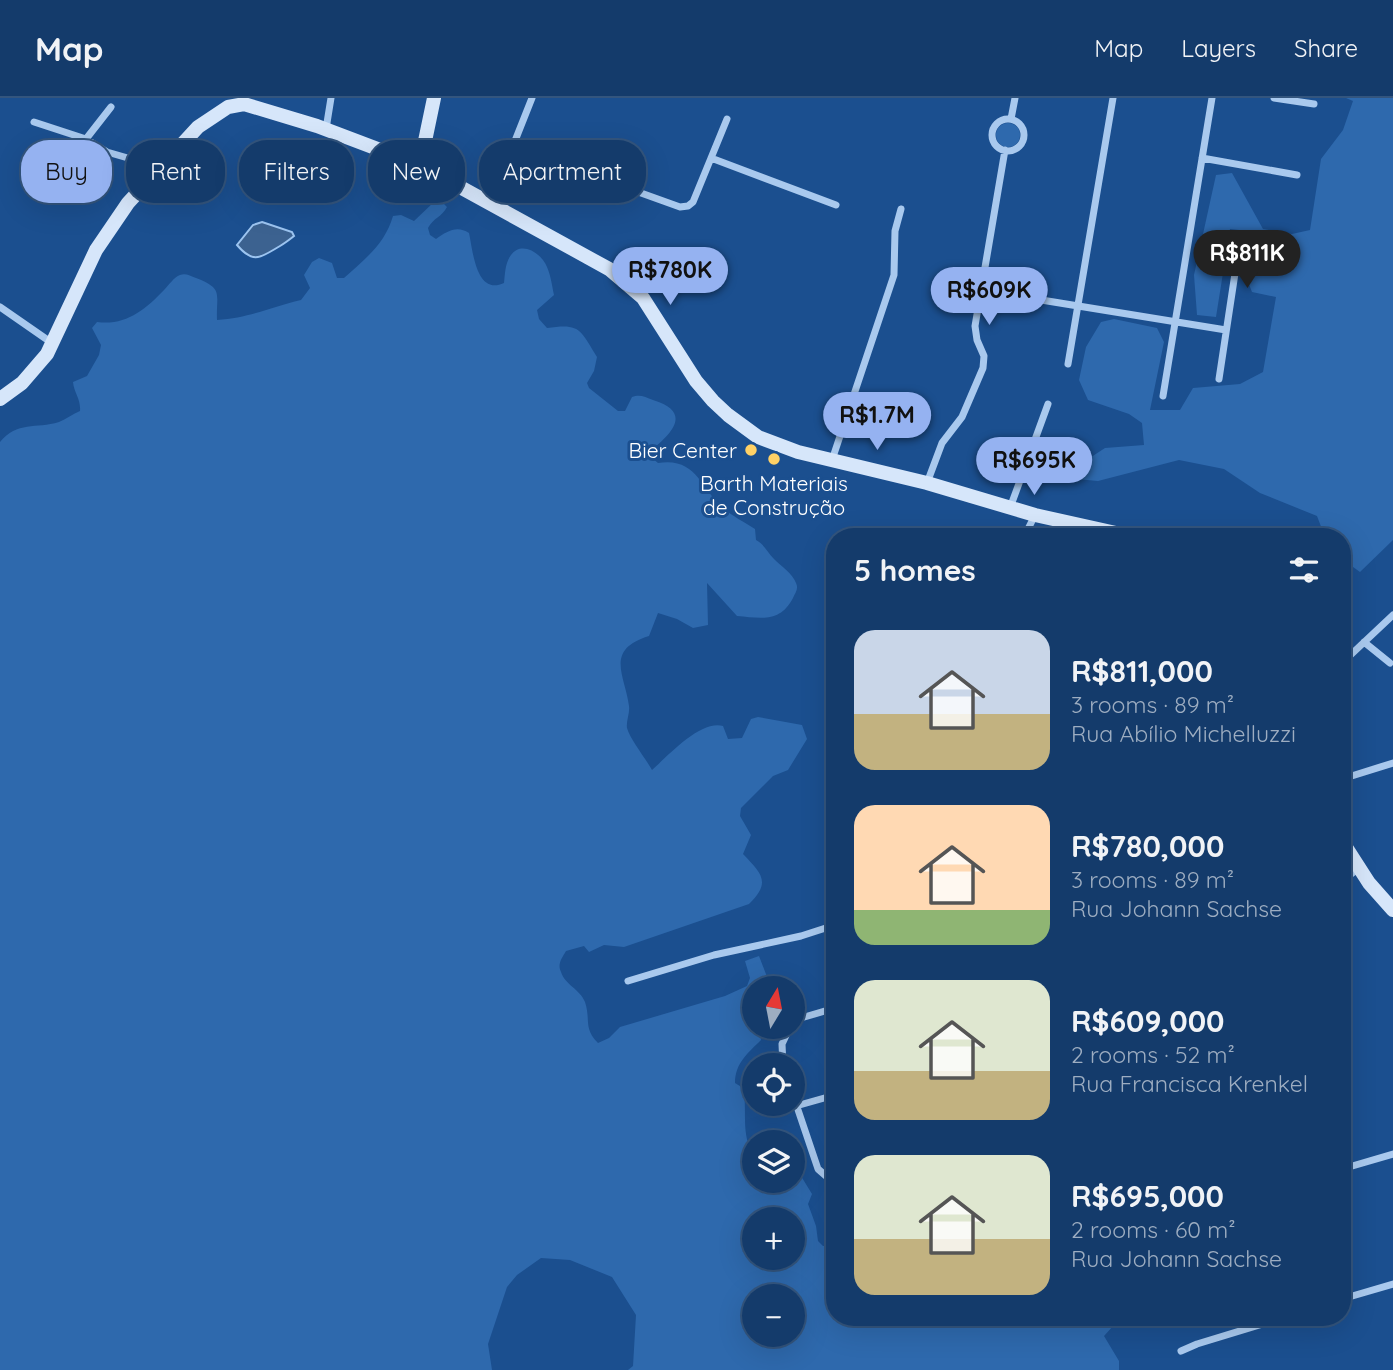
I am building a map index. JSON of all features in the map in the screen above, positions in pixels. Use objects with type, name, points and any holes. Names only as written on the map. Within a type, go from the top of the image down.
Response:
[{"type":"street","points":[[326,129],[331,98]]},
{"type":"street","points":[[425,140],[434,98]]},
{"type":"street","points":[[516,140],[532,98]]},
{"type":"street","points":[[1011,119],[1015,98]]},
{"type":"street","points":[[1068,365],[1113,98]]},
{"type":"street","points":[[1163,396],[1212,98]]},
{"type":"street","points":[[1274,98],[1314,104]]},
{"type":"street","points":[[185,140],[214,115],[244,101],[368,145]]},
{"type":"street","points":[[86,139],[111,107]]},
{"type":"street","points":[[646,195],[680,207],[693,202],[727,119]]},
{"type":"street","points":[[1011,119],[1021,126],[1024,138],[1017,148],[1005,150],[995,143],[992,131],[999,121],[1011,119]]},
{"type":"street","points":[[34,122],[86,139],[107,152],[126,157]]},
{"type":"street","points":[[927,483],[942,443],[962,417],[983,368],[984,356],[977,340],[975,326],[979,290],[1005,150]]},
{"type":"street","points":[[711,158],[836,205]]},
{"type":"street","points":[[1202,158],[1297,174]]},
{"type":"street","points":[[465,191],[599,263],[634,289],[643,298],[696,381],[713,401],[744,428],[777,445],[927,483],[1035,515],[1094,528]]},
{"type":"street","points":[[0,399],[36,369],[53,343],[96,250],[128,203]]},
{"type":"street","points":[[832,460],[894,275],[895,231],[901,209]]},
{"type":"street","points":[[1219,379],[1239,247]]},
{"type":"street","points":[[979,290],[1226,330]]},
{"type":"street","points":[[0,307],[53,343]]},
{"type":"street","points":[[1010,508],[1048,404]]},
{"type":"street","points":[[1028,528],[1035,515]]},
{"type":"street","points":[[1351,654],[1393,615]]},
{"type":"street","points":[[1364,642],[1390,663]]},
{"type":"street","points":[[1351,776],[1393,763]]},
{"type":"street","points":[[1351,855],[1393,910]]},
{"type":"street","points":[[1351,874],[1359,868]]},
{"type":"street","points":[[628,981],[714,955],[826,928]]},
{"type":"street","points":[[805,1017],[826,1011]]},
{"type":"street","points":[[805,1103],[826,1097]]},
{"type":"street","points":[[799,1116],[818,1169],[826,1176]]},
{"type":"street","points":[[1351,1166],[1393,1153]]},
{"type":"street","points":[[1351,1296],[1393,1284]]},
{"type":"street","points":[[1181,1351],[1256,1326]]},
{"type":"shaded area","points":[[1346,98],[1393,98],[1393,540],[1360,572],[1351,566],[1351,528],[1322,528],[1317,516],[1260,493],[1224,469],[1179,460],[1098,481],[1076,479],[1079,465],[1105,448],[1144,445],[1142,423],[1129,414],[1088,400],[1079,380],[1086,347],[1101,322],[1114,319],[1157,328],[1164,342],[1150,410],[1180,410],[1193,388],[1240,384],[1263,372],[1276,297],[1252,292],[1243,269],[1261,253],[1248,231],[1230,229],[1216,317],[1197,315],[1194,275],[1216,175],[1232,173],[1263,229],[1292,234],[1310,230],[1321,159],[1343,130],[1353,101]]},
{"type":"shaded area","points":[[1008,123],[1017,126],[1020,135],[1017,144],[1008,147],[999,144],[996,135],[999,126]]},
{"type":"shaded area","points":[[433,203],[443,203],[447,207],[428,228],[430,235],[436,239],[456,229],[469,233],[474,260],[487,283],[504,283],[508,261],[516,251],[531,250],[541,258],[548,270],[554,295],[537,310],[539,319],[547,328],[566,326],[578,330],[587,340],[597,357],[594,371],[587,383],[589,388],[618,411],[625,411],[632,397],[638,396],[665,405],[673,411],[675,424],[665,438],[650,451],[652,458],[658,463],[671,462],[681,465],[696,475],[722,507],[755,529],[756,540],[790,573],[797,585],[793,598],[782,612],[762,618],[737,616],[707,583],[708,625],[693,628],[658,613],[649,636],[626,648],[622,656],[622,674],[629,706],[627,728],[652,770],[685,740],[704,728],[723,726],[728,739],[742,738],[751,719],[758,717],[802,725],[807,739],[788,770],[773,776],[741,808],[740,816],[751,835],[743,854],[759,872],[762,884],[749,904],[624,947],[604,945],[589,952],[584,946],[566,951],[560,969],[585,1002],[593,1038],[598,1043],[609,1038],[620,1027],[725,996],[742,988],[742,1040],[761,1040],[748,1053],[742,1053],[735,1083],[742,1087],[742,1116],[745,1116],[746,1130],[742,1130],[742,1193],[805,1193],[805,1183],[812,1194],[808,1204],[818,1241],[826,1246],[826,1326],[1113,1326],[1104,1336],[1119,1361],[1119,1370],[628,1370],[633,1366],[636,1315],[612,1277],[570,1260],[541,1258],[517,1275],[507,1287],[488,1344],[492,1370],[0,1370],[0,442],[6,435],[20,428],[59,422],[80,411],[73,382],[87,376],[99,355],[101,345],[92,328],[97,322],[117,322],[134,315],[174,279],[184,274],[215,289],[217,320],[250,315],[301,300],[310,288],[304,275],[312,262],[319,258],[332,263],[337,278],[344,278],[380,243],[393,216],[401,215],[414,221]]},
{"type":"shaded area","points":[[262,222],[292,232],[294,236],[268,253],[253,257],[237,245],[253,225]]},
{"type":"shaded area","points":[[759,956],[767,976],[749,976],[745,961]]},
{"type":"place","name":"Bier Center","points":[[751,450]]},
{"type":"place","name":"Barth Materiais de Construção","points":[[774,459]]}]
